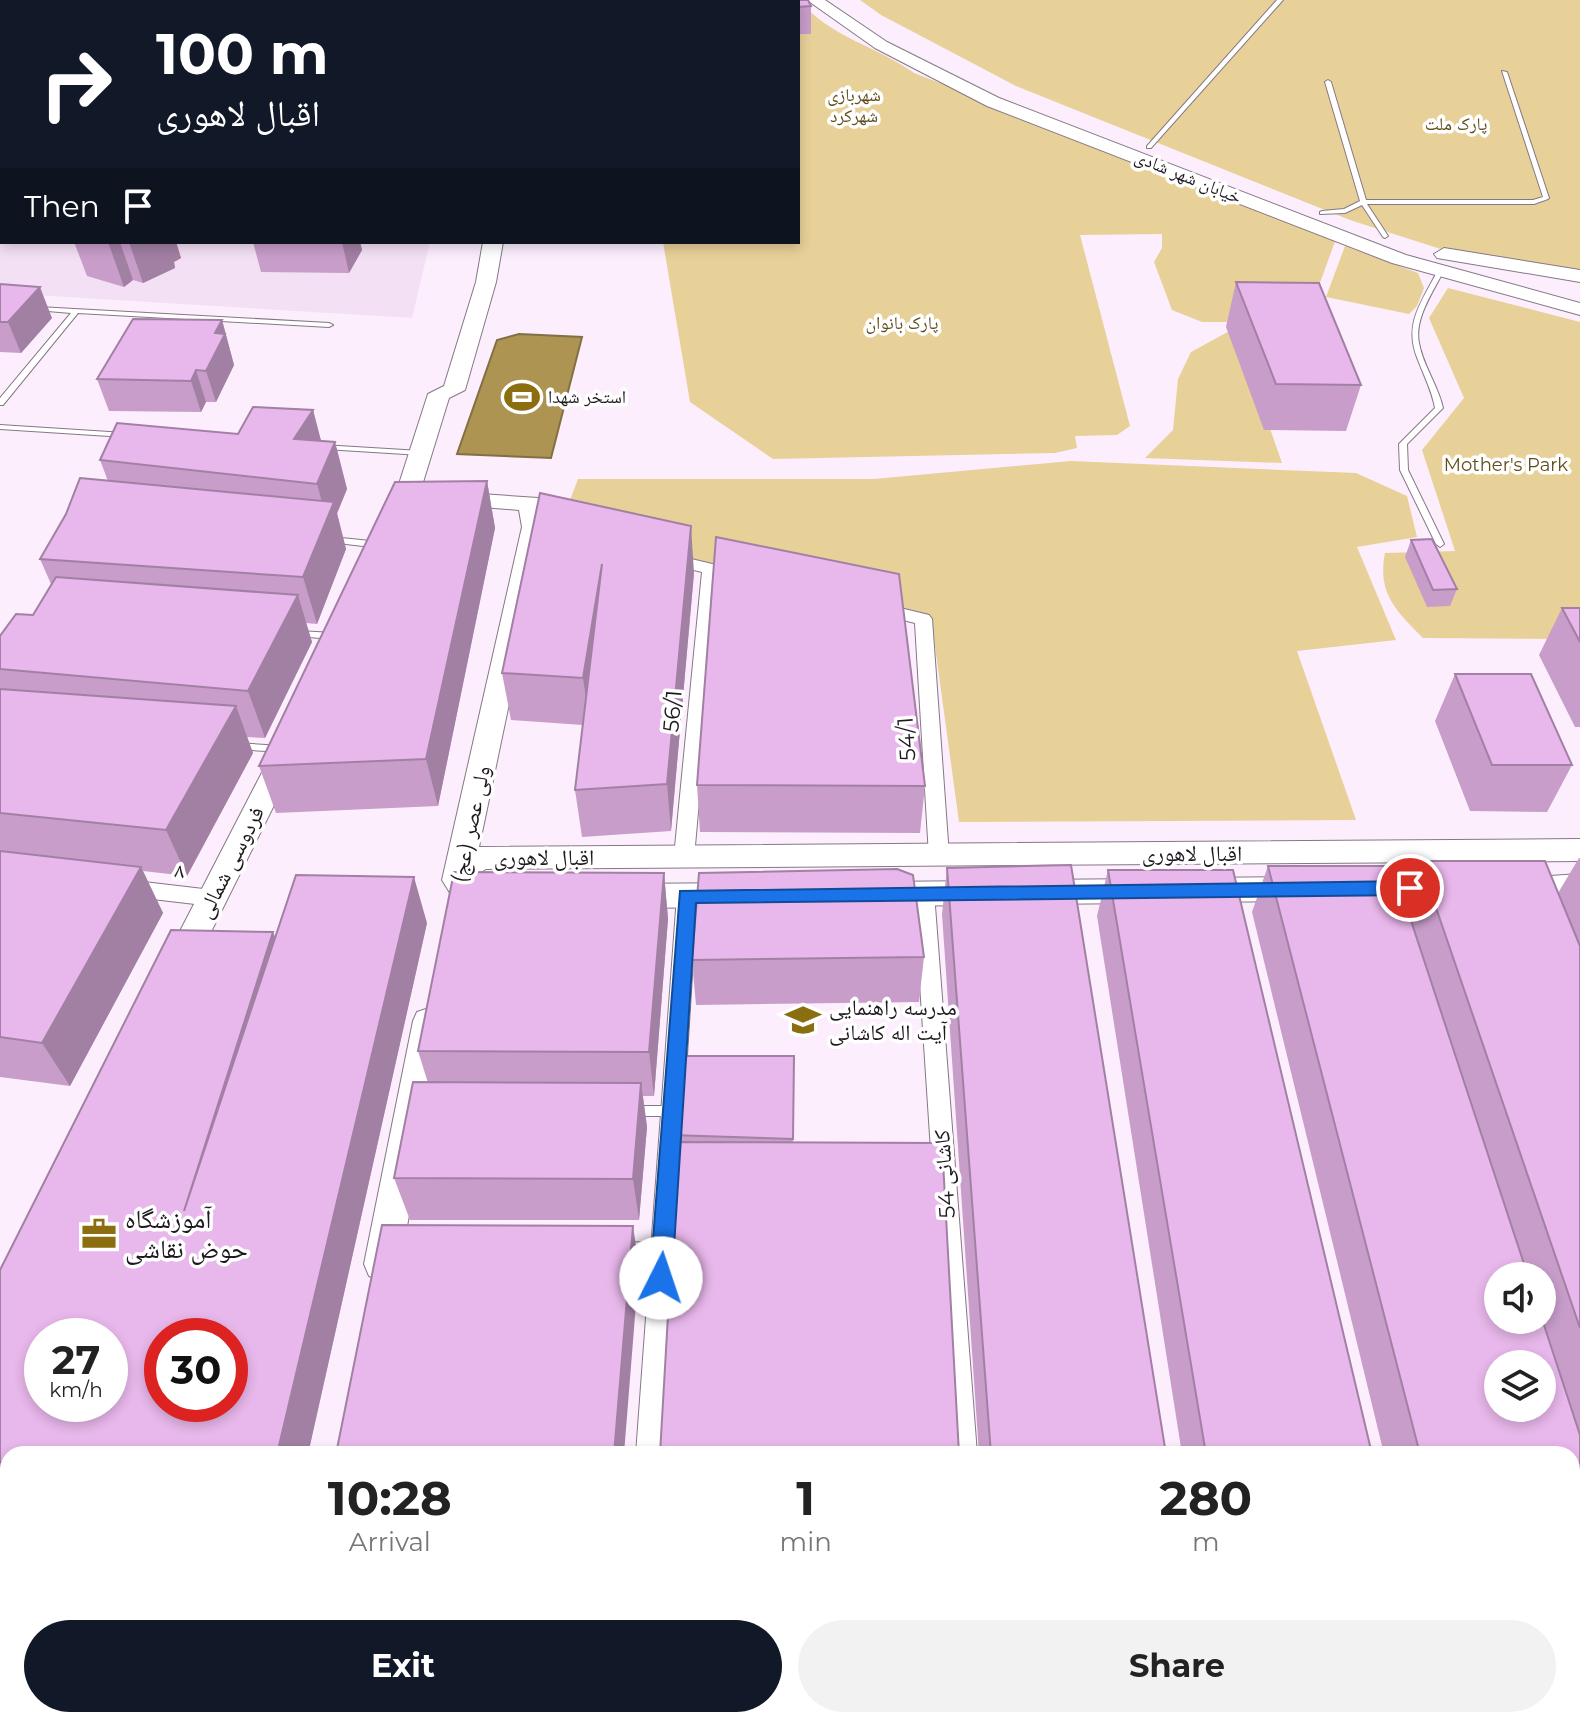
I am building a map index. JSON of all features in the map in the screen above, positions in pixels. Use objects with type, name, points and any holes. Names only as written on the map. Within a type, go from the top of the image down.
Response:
[{"type":"main road","name":"خیابان شهر شادی","points":[[815,0],[881,45],[993,102],[1327,232],[1440,272],[1580,309]]},
{"type":"main road","name":"خیابان شهر شادی","points":[[839,0],[858,14],[958,69],[1011,94],[1322,213],[1385,236],[1479,262],[1580,276]]},
{"type":"main road","points":[[476,244],[453,333],[431,390],[439,394],[454,390],[486,282],[493,244]]},
{"type":"main road","points":[[384,558],[423,454],[439,394]]},
{"type":"main road","name":"ولی عصر (عج)","points":[[407,497],[530,503],[541,529],[450,916]]},
{"type":"main road","name":"فردوسی شمالی","points":[[162,997],[294,737]]},
{"type":"main road","points":[[1486,887],[1537,900],[1577,886],[1568,850]]},
{"type":"main road","name":"اقبال لاهوری","points":[[515,896],[468,896],[459,871],[481,858],[1568,850]]},
{"type":"main road","name":"اقبال لاهوری","points":[[845,894],[924,893],[1075,900],[1230,890],[1320,889]]},
{"type":"main road","name":"اقبال لاهوری","points":[[593,896],[766,895]]},
{"type":"main road","points":[[377,1289],[394,1244],[419,1111],[435,991]]},
{"type":"street","points":[[652,555],[757,580]]},
{"type":"street","name":"56/1","points":[[684,857],[711,569]]},
{"type":"street","name":"54/1","points":[[866,606],[923,619],[939,856]]},
{"type":"street","name":"۸","points":[[106,885],[212,898]]},
{"type":"street","points":[[1230,890],[1237,920]]},
{"type":"street","name":"کاشانی 54","points":[[924,893],[963,1446]]},
{"type":"street","points":[[650,1446],[687,896]]},
{"type":"lane","points":[[1149,147],[1280,0]]},
{"type":"lane","points":[[1322,213],[1345,211],[1363,202],[1534,202],[1546,198],[1504,72]]},
{"type":"lane","points":[[1328,82],[1363,202],[1385,236]]},
{"type":"lane","points":[[1440,272],[1423,306],[1414,340],[1437,394],[1439,408],[1403,444],[1404,470],[1440,544]]},
{"type":"lane","points":[[30,308],[329,325]]},
{"type":"lane","points":[[0,403],[76,311]]},
{"type":"lane","points":[[0,427],[141,436]]},
{"type":"lane","points":[[313,447],[423,454]]},
{"type":"lane","points":[[313,538],[384,558]]},
{"type":"lane","points":[[286,633],[346,641]]},
{"type":"lane","points":[[227,745],[294,737]]},
{"type":"lane","points":[[626,1111],[672,1111]]},
{"type":"lane","points":[[617,1248],[663,1249]]},
{"type":"shaded area","points":[[0,244],[430,244],[412,318],[0,293]]},
{"type":"shaded area","name":"استخر شهدا","points":[[519,334],[582,337],[551,458],[457,454],[497,340]]},
{"type":"green space","name":"پارک ملت","points":[[860,0],[1580,0],[1580,271],[1450,252],[1350,220],[1016,86],[881,15]]},
{"type":"green space","name":"پارک بانوان","points":[[800,1],[825,24],[914,73],[1337,236],[1317,291],[1301,322],[1202,322],[1172,310],[1154,262],[1162,248],[1162,234],[1080,235],[1130,426],[1117,435],[1075,436],[1077,448],[1055,453],[773,459],[690,402],[663,244],[800,244]]},
{"type":"green space","points":[[1345,246],[1418,273],[1424,288],[1417,306],[1409,314],[1326,297]]},
{"type":"green space","name":"Mother's Park","points":[[1448,288],[1580,322],[1580,639],[1423,638],[1397,610],[1386,590],[1385,553],[1455,551],[1422,450],[1464,398],[1429,318]]},
{"type":"green space","points":[[1235,328],[1282,463],[1145,458],[1173,430],[1178,379],[1191,352]]},
{"type":"green space","points":[[1071,461],[1356,473],[1407,496],[1417,537],[1357,547],[1396,640],[1297,651],[1356,820],[959,822],[931,617],[560,527],[578,479],[874,479]]},
{"type":"building","points":[[800,0],[808,0],[811,6],[800,7]]},
{"type":"building","points":[[1236,282],[1319,283],[1361,385],[1276,384]]},
{"type":"building","points":[[0,284],[40,287],[8,322],[0,322]]},
{"type":"building","points":[[133,319],[222,320],[215,333],[225,334],[206,371],[196,370],[191,381],[97,379]]},
{"type":"building","points":[[253,407],[313,410],[294,439],[335,442],[317,484],[100,460],[117,423],[238,434]]},
{"type":"building","points":[[80,478],[334,502],[303,577],[40,559],[66,514]]},
{"type":"building","points":[[487,481],[426,759],[259,766],[395,482]]},
{"type":"building","points":[[540,493],[691,526],[667,784],[575,790],[602,564],[583,678],[502,673]]},
{"type":"building","points":[[716,537],[899,574],[925,786],[697,785]]},
{"type":"building","points":[[1432,539],[1457,589],[1433,590],[1411,540]]},
{"type":"building","points":[[56,577],[298,595],[248,691],[0,669],[0,636],[16,614],[33,615]]},
{"type":"building","points":[[1562,608],[1580,608],[1580,642]]},
{"type":"building","points":[[1455,674],[1531,674],[1572,765],[1492,765]]},
{"type":"building","points":[[0,689],[236,706],[166,830],[0,813]]},
{"type":"building","points":[[0,851],[141,867],[42,1043],[0,1037]]},
{"type":"building","points":[[1420,861],[1545,861],[1580,946],[1580,1328]]},
{"type":"building","points":[[1071,865],[1165,1446],[990,1446],[947,868]]},
{"type":"building","points":[[1268,866],[1393,866],[1523,1262],[1484,1262],[1484,1334],[1547,1334],[1552,1350],[1484,1350],[1484,1422],[1556,1422],[1556,1362],[1580,1435],[1580,1446],[1418,1446]]},
{"type":"building","points":[[897,869],[913,875],[924,957],[692,960],[699,873]]},
{"type":"building","points":[[1108,870],[1233,870],[1370,1446],[1205,1446]]},
{"type":"building","points":[[454,872],[664,873],[649,1052],[418,1051]]},
{"type":"building","points":[[296,875],[414,877],[279,1446],[0,1446],[0,1270],[171,930],[273,932],[184,1211]]},
{"type":"building","points":[[678,1056],[794,1056],[793,1139],[671,1135]]},
{"type":"building","points":[[413,1082],[641,1083],[633,1179],[394,1178]]},
{"type":"building","points":[[678,1142],[942,1143],[959,1446],[660,1446]]},
{"type":"building","points":[[382,1225],[633,1226],[615,1446],[338,1446]]},
{"type":"place","name":"استخر شهدا","points":[[522,397]]},
{"type":"place","name":"مدرسه راهنمایی آیت اله کاشانی","points":[[803,1020]]},
{"type":"place","name":"آموزشگاه حوض نقاشی","points":[[99,1234]]},
{"type":"route","points":[[661,1278],[687,896],[1410,888]]},
{"type":"park label","name":"شهربازی شهرکرد","points":[[854,105]]}]
